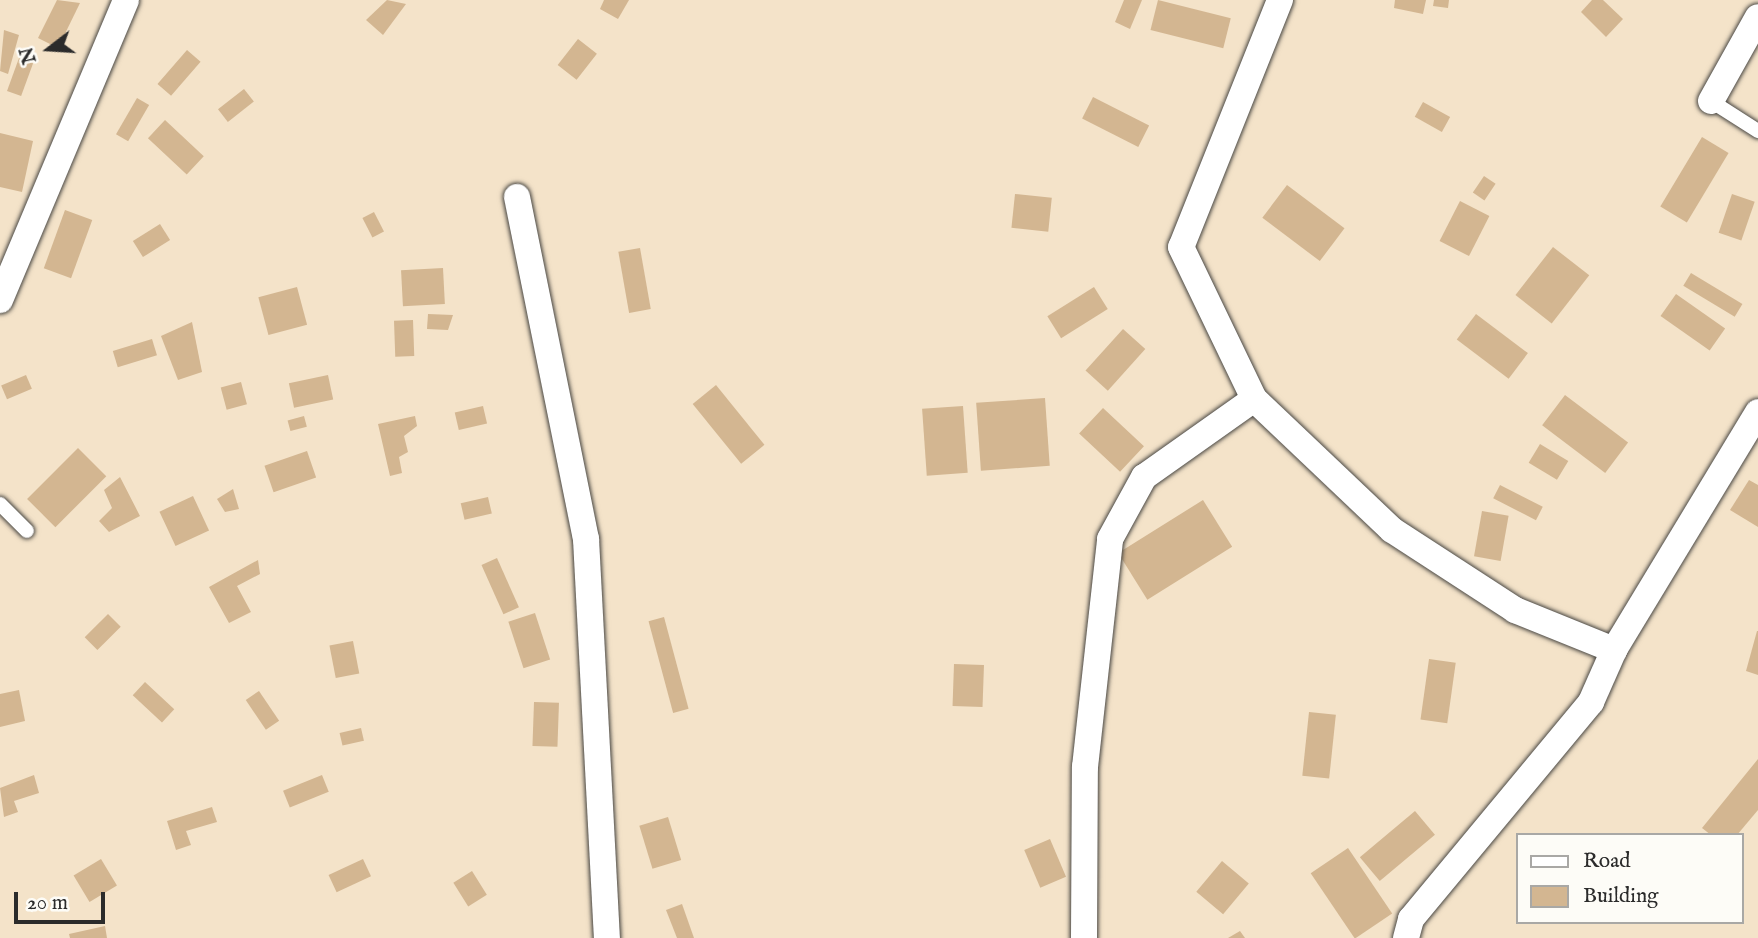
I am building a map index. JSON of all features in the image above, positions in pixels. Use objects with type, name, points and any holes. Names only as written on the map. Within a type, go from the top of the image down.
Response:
[{"type":"street","points":[[0,300],[126,0]]},
{"type":"street","points":[[1280,0],[1181,247],[1254,399],[1392,530],[1515,610],[1614,650]]},
{"type":"street","points":[[1711,101],[1758,17]]},
{"type":"street","points":[[517,198],[586,540],[607,938]]},
{"type":"street","points":[[1084,938],[1085,767],[1110,539],[1144,477],[1254,399]]},
{"type":"street","points":[[1406,938],[1411,919],[1591,702],[1614,650],[1758,412]]},
{"type":"lane","points":[[1711,101],[1758,131]]},
{"type":"lane","points":[[0,504],[27,531]]},
{"type":"building","points":[[57,0],[80,3],[58,48],[38,38]]},
{"type":"building","points":[[387,0],[406,4],[383,35],[366,20]]},
{"type":"building","points":[[604,0],[629,0],[618,19],[600,9]]},
{"type":"building","points":[[1124,0],[1142,0],[1130,29],[1115,22]]},
{"type":"building","points":[[1158,0],[1231,18],[1223,48],[1151,30]]},
{"type":"building","points":[[1395,0],[1426,0],[1423,14],[1394,8]]},
{"type":"building","points":[[1434,0],[1449,0],[1448,8],[1433,6]]},
{"type":"building","points":[[1592,0],[1603,0],[1623,19],[1606,37],[1581,12]]},
{"type":"building","points":[[4,30],[19,35],[8,74],[0,71]]},
{"type":"building","points":[[578,39],[597,54],[577,80],[558,65]]},
{"type":"building","points":[[187,50],[201,62],[171,96],[157,84]]},
{"type":"building","points":[[19,58],[33,63],[21,96],[7,91]]},
{"type":"building","points":[[244,89],[254,102],[228,122],[218,109]]},
{"type":"building","points":[[1093,97],[1149,126],[1138,147],[1082,118]]},
{"type":"building","points":[[137,98],[149,105],[128,141],[116,134]]},
{"type":"building","points":[[1423,102],[1450,117],[1442,132],[1415,117]]},
{"type":"building","points":[[165,120],[204,156],[187,174],[148,138]]},
{"type":"building","points":[[0,133],[33,141],[22,192],[0,187]]},
{"type":"building","points":[[1702,137],[1729,153],[1687,222],[1660,206]]},
{"type":"building","points":[[1484,176],[1496,184],[1484,200],[1473,193]]},
{"type":"building","points":[[1287,185],[1345,228],[1320,261],[1262,218]]},
{"type":"building","points":[[1015,194],[1052,198],[1048,232],[1011,228]]},
{"type":"building","points":[[1732,194],[1755,202],[1741,241],[1719,233]]},
{"type":"building","points":[[1460,201],[1489,216],[1469,256],[1440,241]]},
{"type":"building","points":[[65,210],[92,220],[71,278],[44,268]]},
{"type":"building","points":[[374,212],[384,232],[372,238],[362,218]]},
{"type":"building","points":[[160,224],[170,240],[143,257],[133,241]]},
{"type":"building","points":[[1553,247],[1589,275],[1552,323],[1515,295]]},
{"type":"building","points":[[640,248],[651,309],[629,313],[618,252]]},
{"type":"building","points":[[443,268],[445,304],[403,306],[401,270]]},
{"type":"building","points":[[1691,273],[1742,304],[1735,317],[1683,286]]},
{"type":"building","points":[[297,287],[307,325],[268,335],[258,297]]},
{"type":"building","points":[[1094,287],[1108,309],[1061,338],[1047,316]]},
{"type":"building","points":[[1676,294],[1725,328],[1710,351],[1661,316]]},
{"type":"building","points":[[428,314],[453,315],[448,330],[427,329]]},
{"type":"building","points":[[1476,314],[1528,353],[1509,379],[1457,340]]},
{"type":"building","points":[[413,320],[414,356],[395,357],[394,321]]},
{"type":"building","points":[[192,322],[202,372],[178,380],[161,336]]},
{"type":"building","points":[[1123,329],[1145,349],[1108,391],[1086,371]]},
{"type":"building","points":[[152,339],[157,355],[118,367],[113,351]]},
{"type":"building","points":[[26,375],[32,389],[7,399],[1,386]]},
{"type":"building","points":[[328,375],[333,399],[294,408],[289,383]]},
{"type":"building","points":[[241,382],[247,404],[227,410],[221,387]]},
{"type":"building","points":[[716,385],[764,445],[741,464],[693,404]]},
{"type":"building","points":[[1565,395],[1628,443],[1605,473],[1542,425]]},
{"type":"building","points":[[1045,398],[1050,466],[981,471],[976,403]]},
{"type":"building","points":[[483,406],[487,424],[459,430],[455,413]]},
{"type":"building","points":[[963,406],[968,473],[927,476],[922,409]]},
{"type":"building","points":[[1103,408],[1144,446],[1120,472],[1079,434]]},
{"type":"building","points":[[304,416],[307,427],[290,431],[288,420]]},
{"type":"building","points":[[415,416],[417,426],[404,436],[408,452],[399,457],[402,473],[390,476],[378,424]]},
{"type":"building","points":[[1540,444],[1568,461],[1557,480],[1529,463]]},
{"type":"building","points":[[78,448],[106,476],[55,527],[27,499]]},
{"type":"building","points":[[307,451],[316,477],[274,492],[264,466]]},
{"type":"building","points":[[120,477],[140,516],[109,532],[99,521],[112,508],[104,490]]},
{"type":"building","points":[[1749,480],[1758,485],[1758,527],[1730,510]]},
{"type":"building","points":[[1500,485],[1543,507],[1536,520],[1493,498]]},
{"type":"building","points":[[233,489],[239,509],[225,512],[217,499]]},
{"type":"building","points":[[193,496],[209,530],[176,546],[159,512]]},
{"type":"building","points":[[488,497],[492,514],[465,520],[461,503]]},
{"type":"building","points":[[1203,500],[1232,547],[1147,600],[1118,553]]},
{"type":"building","points":[[1482,511],[1509,516],[1501,561],[1474,556]]},
{"type":"building","points":[[497,558],[519,607],[503,614],[481,565]]},
{"type":"building","points":[[258,560],[260,574],[237,586],[251,612],[229,623],[209,587]]},
{"type":"building","points":[[535,613],[550,660],[524,668],[508,622]]},
{"type":"building","points":[[108,614],[121,627],[97,650],[85,637]]},
{"type":"building","points":[[664,617],[689,709],[673,713],[649,621]]},
{"type":"building","points":[[1758,631],[1758,675],[1746,671]]},
{"type":"building","points":[[353,641],[359,673],[336,678],[329,646]]},
{"type":"building","points":[[1429,659],[1456,663],[1447,723],[1421,719]]},
{"type":"building","points":[[954,664],[984,665],[983,707],[953,706]]},
{"type":"building","points":[[145,682],[174,709],[162,722],[133,695]]},
{"type":"building","points":[[19,690],[25,721],[0,727],[0,694]]},
{"type":"building","points":[[259,691],[279,721],[266,730],[246,700]]},
{"type":"building","points":[[534,702],[559,703],[557,747],[532,746]]},
{"type":"building","points":[[1309,712],[1336,715],[1329,778],[1302,776]]},
{"type":"building","points":[[361,728],[364,741],[342,746],[340,733]]},
{"type":"building","points":[[1758,759],[1758,810],[1739,833],[1708,833],[1702,828]]},
{"type":"building","points":[[34,775],[39,793],[14,801],[18,812],[4,817],[0,788]]},
{"type":"building","points":[[322,775],[329,792],[290,807],[283,791]]},
{"type":"building","points":[[212,807],[217,822],[186,831],[191,845],[176,850],[167,821]]},
{"type":"building","points":[[1415,811],[1435,835],[1380,881],[1360,857]]},
{"type":"building","points":[[668,817],[681,860],[652,869],[639,826]]},
{"type":"building","points":[[1050,839],[1066,877],[1040,888],[1024,850]]},
{"type":"building","points":[[1348,848],[1392,913],[1354,938],[1311,873]]},
{"type":"building","points":[[101,859],[117,886],[90,902],[74,875]]},
{"type":"building","points":[[363,859],[371,876],[337,892],[329,875]]},
{"type":"building","points":[[1222,861],[1249,883],[1223,914],[1196,892]]},
{"type":"building","points":[[472,871],[487,895],[468,906],[453,883]]},
{"type":"building","points":[[682,904],[694,938],[677,938],[666,910]]},
{"type":"building","points":[[105,926],[107,938],[70,938],[69,934]]},
{"type":"building","points":[[1240,931],[1245,938],[1228,938]]}]
